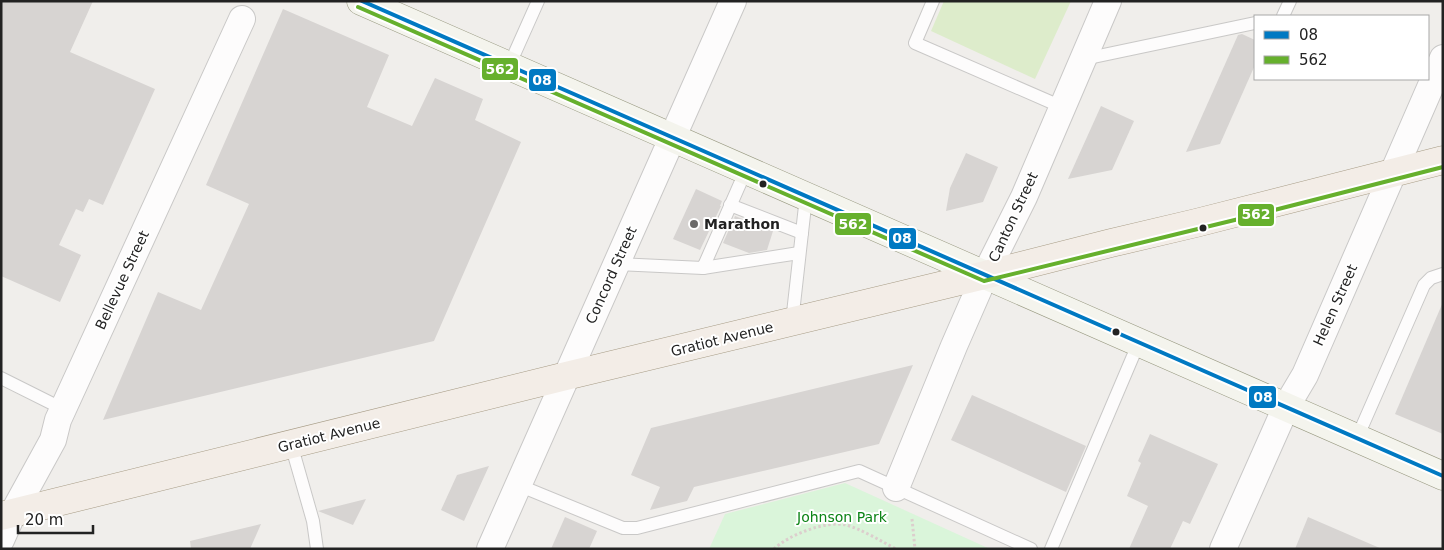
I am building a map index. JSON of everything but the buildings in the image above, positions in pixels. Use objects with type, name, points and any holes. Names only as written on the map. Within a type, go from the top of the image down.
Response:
[{"type":"main road","points":[[361,1],[1443,476]]},
{"type":"main road","name":"Gratiot Avenue","points":[[7,514],[1237,213],[1443,160]]},
{"type":"street","name":"Concord Street","points":[[490,549],[733,1]]},
{"type":"street","name":"Canton Street","points":[[896,488],[954,346],[985,275],[1024,197],[1108,1]]},
{"type":"street","name":"Bellevue Street","points":[[1,540],[7,514],[53,440],[58,420],[242,19]]},
{"type":"street","name":"Helen Street","points":[[1223,549],[1286,407],[1305,375],[1443,58]]},
{"type":"lane","points":[[509,66],[538,1]]},
{"type":"lane","points":[[933,1],[915,43],[1062,108]]},
{"type":"lane","points":[[1283,15],[1290,1]]},
{"type":"lane","points":[[1083,59],[1254,23]]},
{"type":"lane","points":[[703,268],[746,170]]},
{"type":"lane","points":[[792,322],[806,197]]},
{"type":"lane","points":[[730,205],[802,233]]},
{"type":"lane","points":[[617,264],[703,268],[799,253]]},
{"type":"lane","points":[[1357,438],[1424,286],[1432,278],[1443,274]]},
{"type":"lane","points":[[1051,549],[1138,342]]},
{"type":"lane","points":[[1,378],[64,409]]},
{"type":"lane","points":[[291,444],[313,521],[317,549]]},
{"type":"lane","points":[[518,485],[623,528],[636,528],[859,471],[1031,549]]},
{"type":"path","points":[[912,518],[915,549]]},
{"type":"path","points":[[774,549],[781,541],[815,526],[846,524],[896,549]]},
{"type":"green space","points":[[944,1],[1071,1],[1035,79],[931,31]]},
{"type":"green space","name":"Johnson Park","points":[[845,483],[990,549],[709,549],[725,514]]},
{"type":"transit line","name":"08","points":[[362,1],[1443,476]]},
{"type":"transit line","name":"562","points":[[358,7],[984,281],[1443,167]]},
{"type":"place","name":"Marathon","points":[[694,224]]}]
